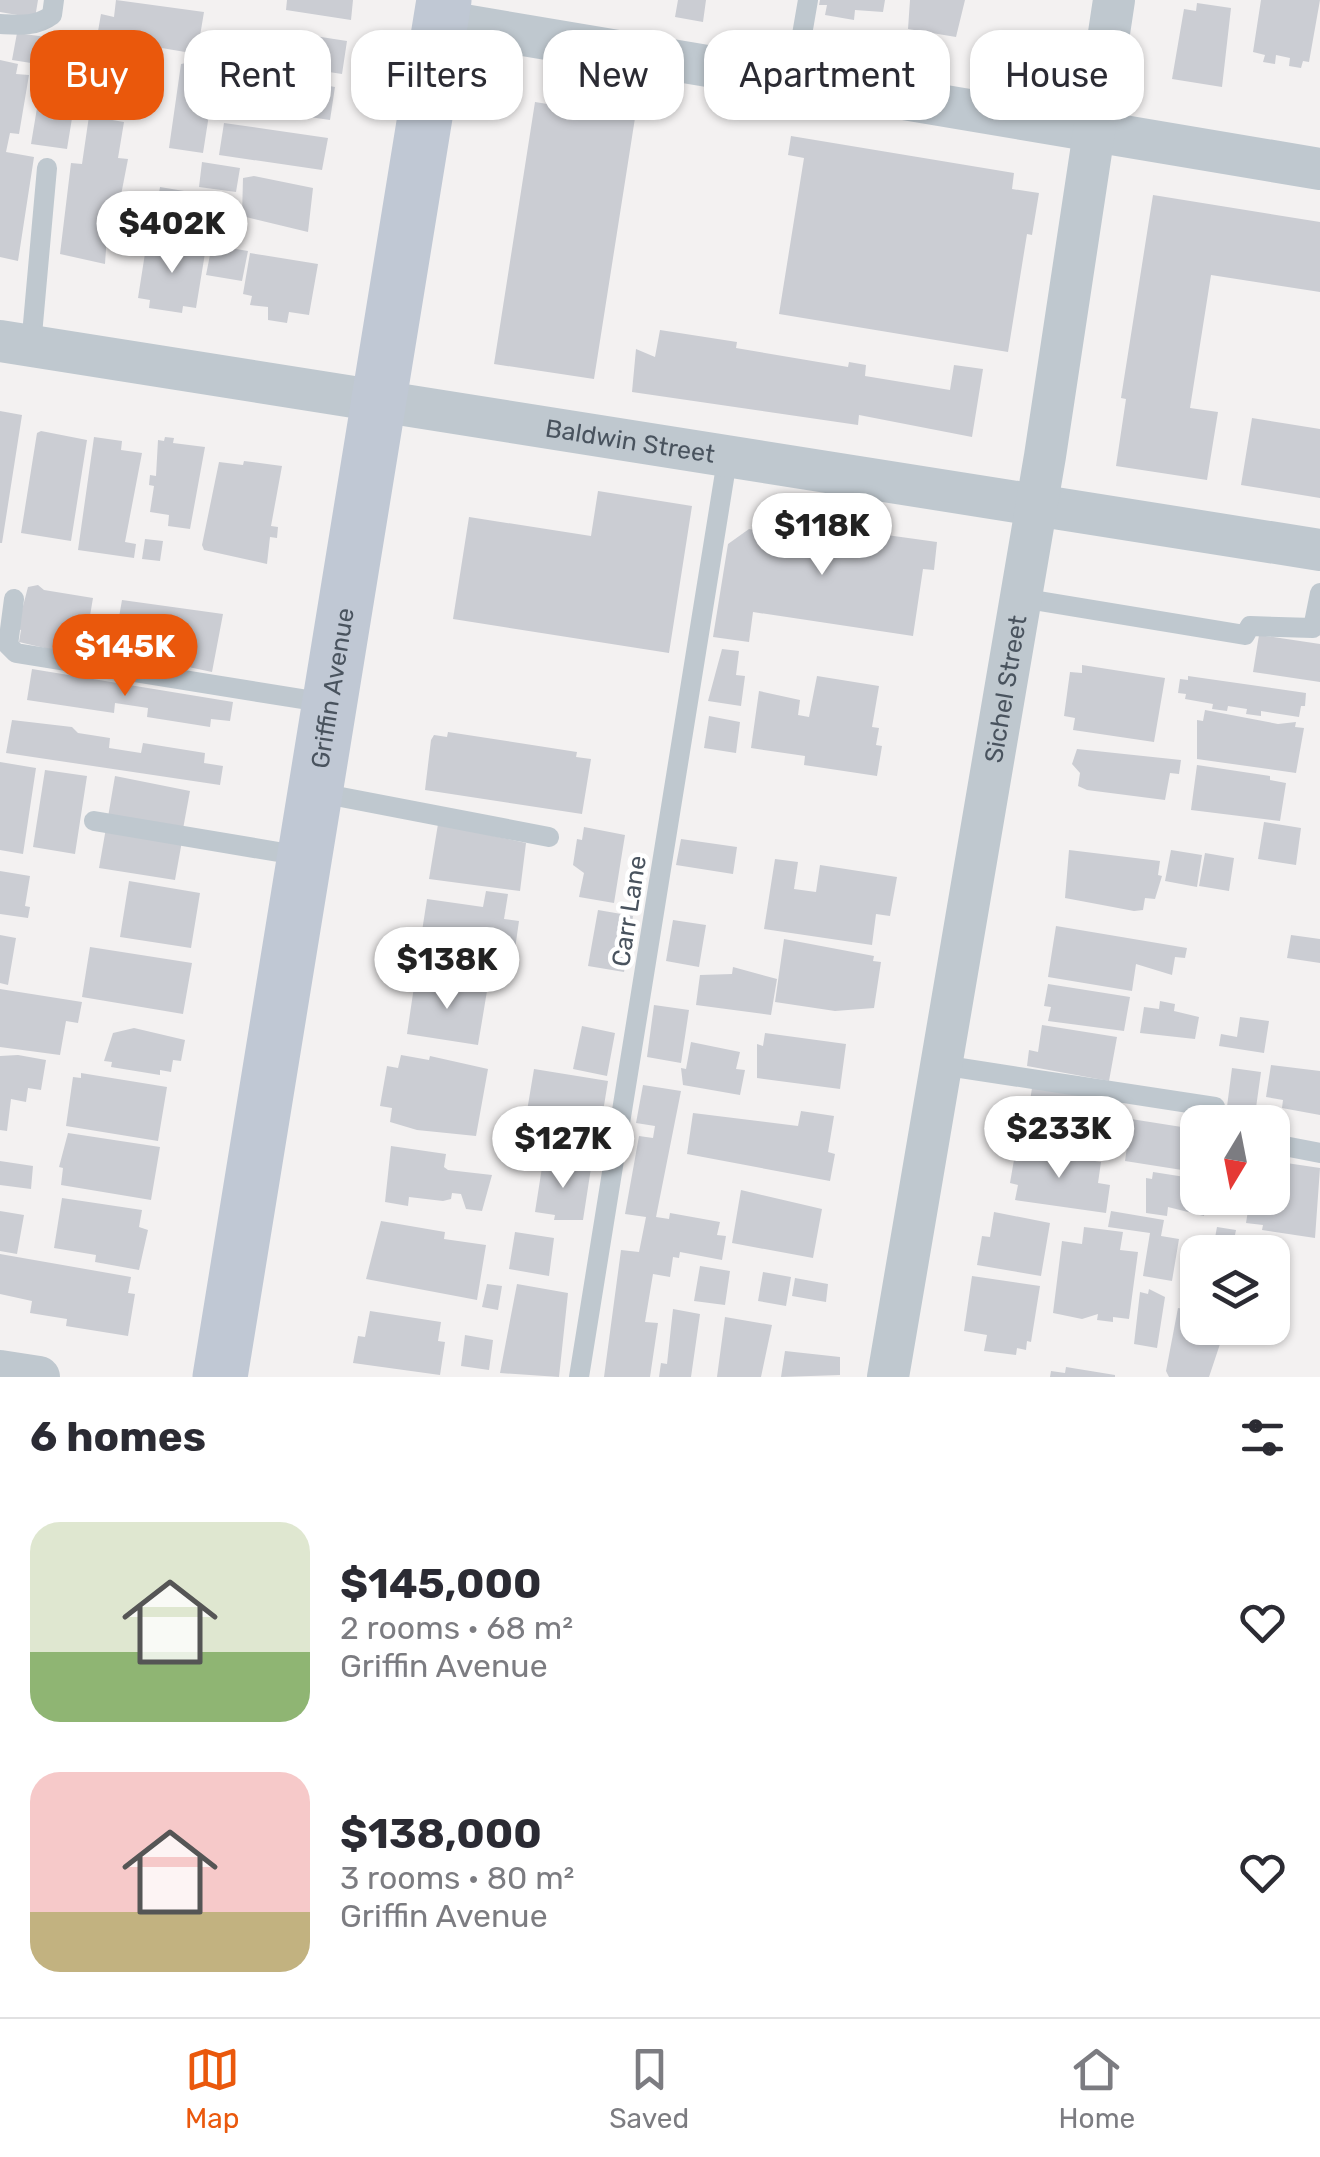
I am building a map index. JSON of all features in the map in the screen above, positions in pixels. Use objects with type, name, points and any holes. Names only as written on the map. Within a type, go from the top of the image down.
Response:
[{"type":"main road","name":"Griffin Avenue","points":[[220,1377],[442,11]]},
{"type":"street","name":"Sichel Street","points":[[888,1377],[1037,504],[1114,0]]},
{"type":"street","points":[[442,11],[704,63]]},
{"type":"street","points":[[950,107],[1320,169]]},
{"type":"street","name":"Baldwin Street","points":[[16,343],[1320,550]]},
{"type":"street","points":[[0,1371],[38,1377]]},
{"type":"lane","points":[[0,24],[28,26],[45,21],[52,15],[54,0]]},
{"type":"lane","points":[[803,30],[808,0]]},
{"type":"lane","points":[[16,343],[47,168]]},
{"type":"lane","name":"Carr Lane","points":[[580,1377],[728,454]]},
{"type":"lane","points":[[1021,598],[1244,636],[1250,626],[1313,628],[1320,593]]},
{"type":"lane","points":[[14,598],[8,645],[16,652],[327,703]]},
{"type":"lane","points":[[313,792],[549,837]]},
{"type":"lane","points":[[94,821],[302,856]]},
{"type":"lane","points":[[942,1065],[1202,1105]]},
{"type":"lane","points":[[1290,1148],[1320,1153]]},
{"type":"building","points":[[0,0],[38,0],[35,18],[0,12]]},
{"type":"building","points":[[116,0],[204,12],[201,30],[184,30],[184,52],[164,48],[164,30],[98,30],[101,14],[114,17]]},
{"type":"building","points":[[287,0],[353,0],[351,20],[286,10]]},
{"type":"building","points":[[678,0],[706,0],[703,22],[675,17]]},
{"type":"building","points":[[820,0],[885,0],[883,12],[855,10],[854,20],[825,15],[827,5],[819,5]]},
{"type":"building","points":[[910,0],[965,0],[956,37],[950,36],[950,30],[908,29]]},
{"type":"building","points":[[1261,0],[1320,0],[1309,62],[1303,61],[1301,68],[1289,66],[1290,58],[1276,55],[1275,64],[1263,62],[1265,55],[1253,52]]},
{"type":"building","points":[[1197,3],[1231,8],[1222,87],[1172,79],[1184,9],[1196,11]]},
{"type":"building","points":[[17,33],[30,35],[30,63],[12,60]]},
{"type":"building","points":[[331,39],[347,41],[342,74],[331,72]]},
{"type":"building","points":[[0,60],[18,64],[16,74],[29,75],[19,134],[10,133],[6,152],[34,157],[18,261],[0,257]]},
{"type":"building","points":[[184,63],[184,120],[208,120],[203,153],[169,148]]},
{"type":"building","points":[[535,102],[543,103],[543,120],[635,120],[594,379],[494,364]]},
{"type":"building","points":[[35,120],[72,120],[67,149],[31,144]]},
{"type":"building","points":[[88,120],[124,122],[118,158],[128,159],[116,221],[108,220],[105,264],[60,254],[71,163],[82,164]]},
{"type":"building","points":[[224,123],[328,138],[322,170],[219,155]]},
{"type":"building","points":[[791,136],[1014,173],[1012,189],[1039,193],[1032,235],[1027,234],[1008,352],[779,314],[804,158],[788,155]]},
{"type":"building","points":[[202,162],[240,168],[236,192],[199,187]]},
{"type":"building","points":[[254,176],[313,188],[308,232],[242,216],[243,178]]},
{"type":"building","points":[[160,187],[208,195],[206,205],[214,207],[209,238],[153,229]]},
{"type":"building","points":[[1153,195],[1320,222],[1320,292],[1211,275],[1190,408],[1218,412],[1207,480],[1116,466],[1126,399],[1121,398]]},
{"type":"building","points":[[166,240],[206,247],[196,308],[183,306],[182,313],[149,308],[150,300],[138,298],[146,247],[164,249]]},
{"type":"building","points":[[212,245],[248,251],[242,281],[206,275]]},
{"type":"building","points":[[250,253],[318,264],[309,315],[289,312],[287,323],[268,320],[268,307],[250,305],[252,296],[243,294]]},
{"type":"building","points":[[660,330],[737,342],[736,348],[848,367],[849,362],[866,365],[865,376],[950,390],[954,365],[983,369],[972,437],[859,415],[858,425],[632,392],[636,349],[655,357]]},
{"type":"building","points":[[0,411],[22,415],[2,543],[0,543]]},
{"type":"building","points":[[1252,418],[1320,429],[1320,498],[1241,485]]},
{"type":"building","points":[[37,433],[87,440],[71,541],[21,533]]},
{"type":"building","points":[[94,437],[122,441],[121,450],[142,453],[125,542],[136,544],[134,558],[78,550]]},
{"type":"building","points":[[165,437],[174,438],[173,443],[205,447],[190,529],[168,526],[169,515],[150,512],[154,486],[149,485],[150,475],[156,476],[158,440],[164,441]]},
{"type":"building","points":[[244,461],[282,466],[271,526],[278,527],[277,538],[270,537],[267,564],[204,550],[202,545],[219,462],[243,465]]},
{"type":"building","points":[[598,491],[692,506],[669,653],[453,619],[469,517],[591,536]]},
{"type":"building","points":[[764,518],[937,542],[934,570],[923,569],[913,636],[753,612],[749,642],[713,637],[728,544],[749,529],[763,532]]},
{"type":"building","points":[[145,539],[163,541],[160,561],[142,559]]},
{"type":"building","points":[[38,585],[44,590],[93,598],[83,657],[19,642],[21,630],[17,629],[28,587]]},
{"type":"building","points":[[122,600],[223,614],[212,672],[113,651]]},
{"type":"building","points":[[1259,635],[1320,644],[1320,682],[1253,672]]},
{"type":"building","points":[[722,649],[739,651],[736,675],[745,676],[741,706],[708,701]]},
{"type":"building","points":[[1082,665],[1165,678],[1154,742],[1073,730],[1075,718],[1064,716],[1070,672],[1082,673]]},
{"type":"building","points":[[32,669],[233,702],[230,721],[211,719],[210,727],[147,717],[148,708],[115,703],[114,713],[27,700]]},
{"type":"building","points":[[817,676],[879,686],[872,727],[879,728],[876,745],[882,746],[877,776],[804,765],[805,756],[751,748],[759,691],[800,700],[798,715],[809,717]]},
{"type":"building","points":[[1188,676],[1306,693],[1305,706],[1301,706],[1299,717],[1261,711],[1261,716],[1246,714],[1247,709],[1228,706],[1227,711],[1212,709],[1213,704],[1185,699],[1186,694],[1178,693],[1180,679],[1188,680]]},
{"type":"building","points":[[1205,710],[1278,724],[1296,722],[1295,727],[1304,728],[1296,773],[1197,759],[1197,720],[1203,721]]},
{"type":"building","points":[[709,716],[740,722],[736,753],[704,748]]},
{"type":"building","points":[[12,720],[72,727],[78,733],[110,738],[109,748],[141,753],[143,743],[205,753],[204,763],[223,766],[220,785],[6,753]]},
{"type":"building","points":[[448,732],[577,752],[576,757],[591,759],[582,814],[425,790],[431,740],[434,735],[447,737]]},
{"type":"building","points":[[1077,749],[1181,760],[1179,774],[1170,773],[1165,800],[1087,790],[1078,786],[1080,773],[1072,764]]},
{"type":"building","points":[[0,762],[36,768],[23,854],[0,850]]},
{"type":"building","points":[[1197,765],[1270,776],[1270,780],[1286,783],[1280,821],[1191,810]]},
{"type":"building","points":[[45,770],[87,776],[75,854],[33,847]]},
{"type":"building","points":[[115,776],[190,791],[183,829],[108,817]]},
{"type":"building","points":[[1264,822],[1301,828],[1296,865],[1258,859]]},
{"type":"building","points":[[438,824],[526,843],[520,891],[429,879]]},
{"type":"building","points":[[584,827],[625,835],[614,903],[579,897],[584,873],[573,865],[577,839],[582,840]]},
{"type":"building","points":[[106,828],[182,841],[175,880],[99,868]]},
{"type":"building","points":[[681,839],[737,847],[733,874],[676,865]]},
{"type":"building","points":[[1069,850],[1160,861],[1158,875],[1162,876],[1155,899],[1145,898],[1143,910],[1134,911],[1065,898]]},
{"type":"building","points":[[1171,850],[1202,855],[1197,887],[1165,881]]},
{"type":"building","points":[[1205,853],[1234,858],[1229,891],[1199,886]]},
{"type":"building","points":[[775,859],[798,862],[794,889],[816,892],[820,865],[897,877],[890,916],[876,914],[872,945],[764,929]]},
{"type":"building","points":[[0,871],[30,876],[25,906],[30,907],[28,918],[0,914]]},
{"type":"building","points":[[129,881],[200,893],[191,948],[120,937]]},
{"type":"building","points":[[486,891],[508,894],[504,919],[519,921],[515,949],[499,946],[496,966],[418,957],[427,899],[483,907]]},
{"type":"building","points":[[598,910],[633,916],[624,972],[588,966]]},
{"type":"building","points":[[673,920],[706,925],[699,967],[666,961]]},
{"type":"building","points":[[1056,926],[1187,948],[1185,958],[1175,957],[1172,975],[1136,964],[1132,991],[1048,977]]},
{"type":"building","points":[[0,935],[16,938],[8,985],[0,983]]},
{"type":"building","points":[[1291,935],[1320,939],[1320,963],[1287,958]]},
{"type":"building","points":[[784,939],[874,956],[873,961],[881,962],[874,1008],[835,1011],[775,1002]]},
{"type":"building","points":[[90,947],[192,963],[183,1014],[82,997]]},
{"type":"building","points":[[733,967],[777,979],[771,1015],[696,1005],[700,975],[732,974]]},
{"type":"building","points":[[415,980],[487,991],[478,1045],[407,1034]]},
{"type":"building","points":[[1048,984],[1130,997],[1124,1031],[1048,1021],[1051,1007],[1044,1006]]},
{"type":"building","points":[[0,989],[82,1002],[78,1023],[66,1021],[60,1055],[0,1047]]},
{"type":"building","points":[[1160,1001],[1175,1004],[1174,1011],[1199,1017],[1195,1039],[1140,1033],[1144,1007],[1159,1009]]},
{"type":"building","points":[[654,1005],[689,1010],[681,1063],[647,1057]]},
{"type":"building","points":[[1240,1017],[1269,1021],[1264,1053],[1219,1046],[1221,1034],[1237,1037]]},
{"type":"building","points":[[1042,1025],[1117,1037],[1109,1081],[1027,1066],[1029,1050],[1038,1052]]},
{"type":"building","points":[[582,1026],[615,1033],[607,1076],[573,1069]]},
{"type":"building","points":[[134,1028],[185,1040],[181,1061],[173,1060],[171,1072],[160,1070],[160,1075],[111,1067],[112,1062],[104,1061],[113,1033]]},
{"type":"building","points":[[765,1033],[846,1044],[840,1089],[757,1078],[757,1044],[763,1046]]},
{"type":"building","points":[[691,1042],[740,1052],[736,1069],[745,1070],[740,1095],[683,1085],[681,1068],[686,1069]]},
{"type":"building","points":[[401,1055],[429,1060],[430,1056],[488,1069],[476,1136],[417,1130],[390,1122],[392,1108],[380,1106],[387,1066],[398,1068]]},
{"type":"building","points":[[0,1056],[46,1060],[41,1090],[28,1088],[26,1102],[11,1099],[7,1131],[0,1130]]},
{"type":"building","points":[[1271,1065],[1320,1071],[1320,1115],[1290,1109],[1290,1105],[1282,1105],[1283,1100],[1266,1097]]},
{"type":"building","points":[[1232,1068],[1261,1072],[1256,1105],[1227,1105]]},
{"type":"building","points":[[534,1069],[608,1081],[601,1124],[527,1111]]},
{"type":"building","points":[[81,1073],[167,1087],[158,1141],[66,1126],[73,1077],[81,1078]]},
{"type":"building","points":[[643,1085],[681,1091],[656,1217],[669,1219],[670,1213],[720,1222],[717,1235],[726,1236],[722,1260],[680,1252],[679,1258],[673,1257],[670,1277],[653,1274],[645,1322],[658,1323],[650,1377],[604,1377],[621,1250],[639,1252],[646,1217],[625,1214],[639,1136],[653,1138],[655,1126],[636,1123]]},
{"type":"building","points":[[1032,1088],[1106,1100],[1098,1146],[1025,1133]]},
{"type":"building","points":[[801,1111],[834,1116],[828,1152],[835,1154],[830,1181],[687,1154],[693,1113],[798,1126]]},
{"type":"building","points":[[1131,1119],[1180,1127],[1180,1170],[1125,1161]]},
{"type":"building","points":[[68,1133],[160,1147],[151,1200],[61,1185],[63,1168],[59,1167]]},
{"type":"building","points":[[391,1146],[446,1154],[444,1167],[448,1170],[492,1175],[482,1211],[466,1209],[461,1194],[452,1193],[451,1199],[443,1201],[409,1197],[408,1206],[385,1202]]},
{"type":"building","points":[[1016,1148],[1101,1162],[1098,1183],[1110,1185],[1106,1213],[1015,1200],[1018,1185],[1010,1183]]},
{"type":"building","points":[[0,1161],[33,1166],[31,1189],[0,1185]]},
{"type":"building","points":[[543,1161],[591,1168],[583,1220],[554,1220],[555,1215],[535,1212]]},
{"type":"building","points":[[1290,1164],[1320,1168],[1315,1238],[1262,1230],[1263,1225],[1246,1223],[1247,1215],[1290,1215]]},
{"type":"building","points":[[1153,1172],[1180,1176],[1180,1210],[1168,1207],[1167,1216],[1146,1213],[1146,1178],[1152,1179]]},
{"type":"building","points":[[741,1190],[822,1209],[813,1258],[732,1243]]},
{"type":"building","points":[[62,1198],[142,1210],[139,1227],[148,1230],[139,1270],[95,1262],[96,1255],[54,1248]]},
{"type":"building","points":[[0,1211],[24,1215],[17,1254],[0,1251]]},
{"type":"building","points":[[1111,1211],[1164,1220],[1161,1236],[1179,1239],[1172,1281],[1143,1276],[1150,1233],[1108,1227]]},
{"type":"building","points":[[994,1212],[1050,1223],[1041,1276],[977,1265],[982,1236],[990,1237]]},
{"type":"building","points":[[381,1221],[445,1232],[444,1239],[486,1245],[477,1300],[366,1279]]},
{"type":"building","points":[[1084,1227],[1123,1232],[1120,1250],[1138,1252],[1129,1319],[1113,1317],[1113,1322],[1097,1320],[1098,1314],[1082,1319],[1053,1313],[1062,1241],[1082,1244]]},
{"type":"building","points":[[1217,1227],[1236,1230],[1235,1235],[1216,1235]]},
{"type":"building","points":[[515,1232],[554,1238],[549,1276],[509,1269]]},
{"type":"building","points":[[0,1254],[131,1277],[128,1293],[135,1294],[128,1336],[66,1326],[67,1319],[30,1313],[32,1301],[0,1294]]},
{"type":"building","points":[[700,1266],[730,1271],[725,1305],[694,1301]]},
{"type":"building","points":[[763,1272],[791,1277],[786,1306],[758,1301]]},
{"type":"building","points":[[972,1276],[1040,1286],[1031,1342],[1027,1341],[1026,1350],[1017,1348],[1016,1355],[984,1351],[987,1335],[964,1331]]},
{"type":"building","points":[[795,1278],[828,1284],[826,1302],[792,1296]]},
{"type":"building","points":[[487,1284],[502,1286],[498,1310],[482,1307]]},
{"type":"building","points":[[517,1284],[568,1293],[559,1377],[500,1373]]},
{"type":"building","points":[[1149,1289],[1165,1297],[1157,1348],[1134,1344],[1140,1292],[1148,1294]]},
{"type":"building","points":[[1180,1308],[1180,1345],[1220,1345],[1209,1377],[1169,1377],[1166,1371]]},
{"type":"building","points":[[673,1309],[700,1314],[691,1377],[659,1377],[661,1363],[667,1364]]},
{"type":"building","points":[[370,1311],[441,1322],[438,1341],[445,1342],[440,1375],[353,1363],[358,1336],[365,1337]]},
{"type":"building","points":[[725,1317],[772,1325],[761,1377],[717,1377]]},
{"type":"building","points":[[465,1335],[493,1340],[489,1370],[461,1366]]},
{"type":"building","points":[[785,1351],[840,1357],[840,1375],[781,1377]]},
{"type":"building","points":[[1066,1367],[1115,1377],[1050,1377],[1051,1371],[1065,1373]]}]
